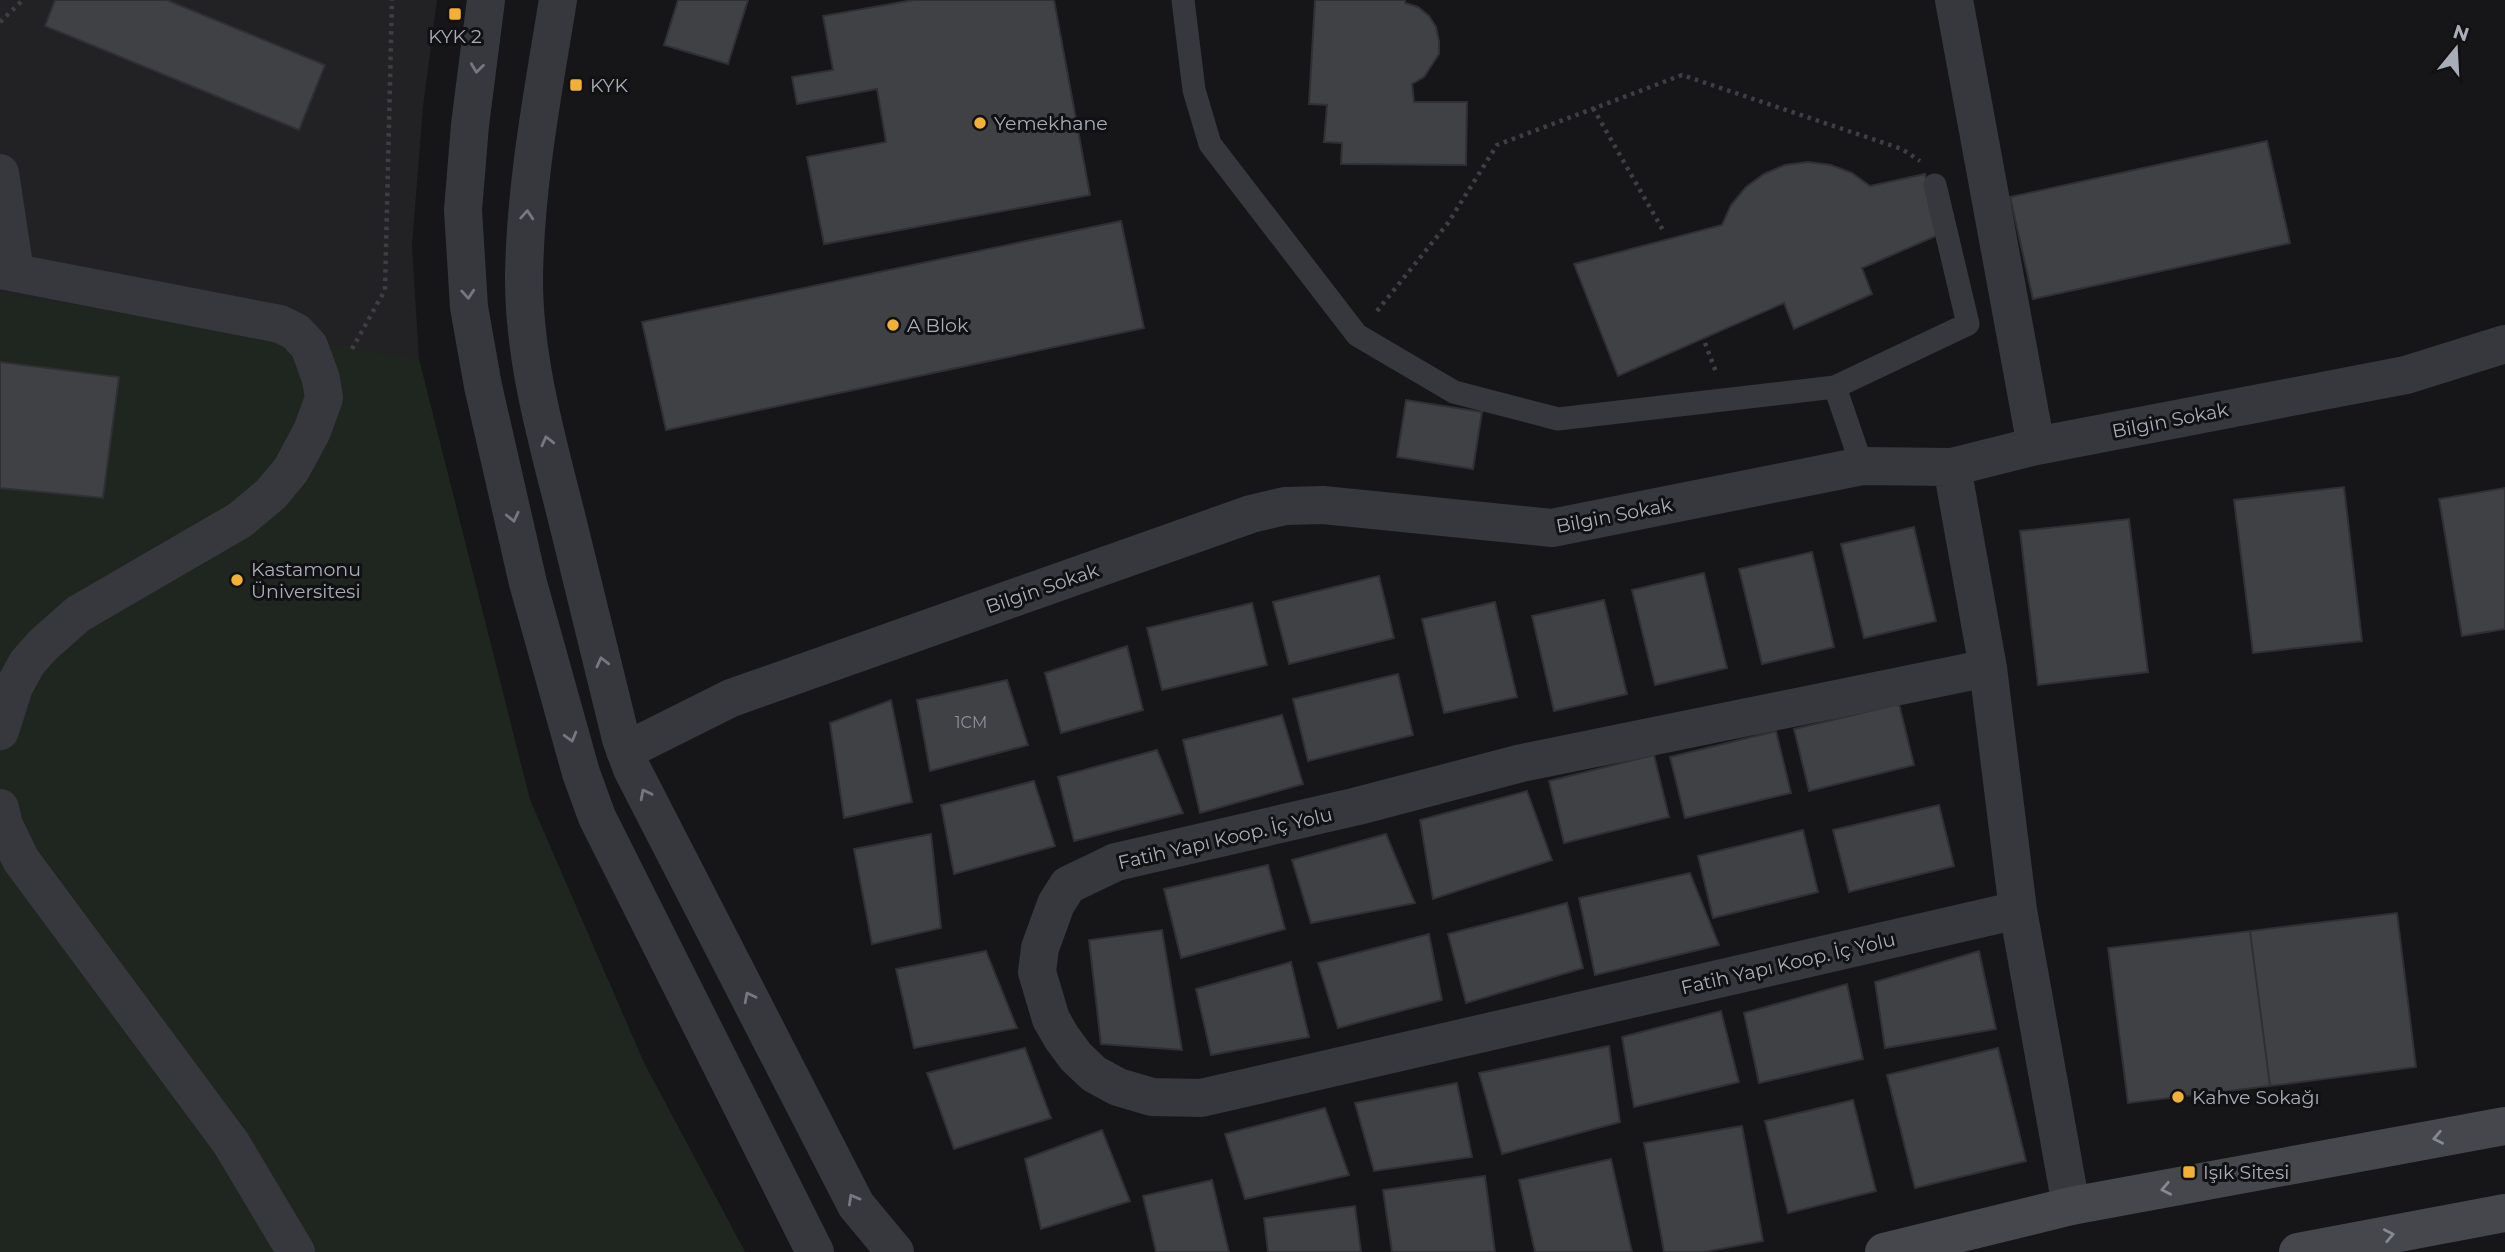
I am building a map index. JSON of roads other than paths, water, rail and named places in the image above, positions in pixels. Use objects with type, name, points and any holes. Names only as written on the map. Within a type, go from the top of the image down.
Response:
[{"type":"main road","points":[[1885,1252],[2071,1206],[2505,1126]]},
{"type":"main road","points":[[2298,1252],[2505,1213]]},
{"type":"street","points":[[486,0],[470,125],[463,210],[469,307],[483,386],[528,583],[582,774],[597,817],[815,1252]]},
{"type":"street","points":[[558,0],[527,212],[524,280],[527,327],[543,427],[625,751],[856,1205],[895,1252]]},
{"type":"street","points":[[1954,0],[2036,446]]},
{"type":"street","points":[[0,173],[8,271],[280,324],[296,332],[309,346],[321,379],[324,398],[312,431],[291,470],[271,494],[240,520],[78,614],[43,645],[27,663],[14,687],[0,731]]},
{"type":"street","name":"Bilgin Sokak","points":[[625,751],[731,698],[1251,514],[1285,506],[1323,505],[1552,528],[1863,466],[1952,467],[2036,446],[2406,375],[2505,344]]},
{"type":"street","points":[[1952,467],[1988,668],[2018,910],[2071,1206]]},
{"type":"street","name":"Fatih Yapı Koop. İç Yolu","points":[[1988,668],[1522,763],[1357,806],[1116,862],[1068,885],[1056,904],[1040,948],[1037,972],[1051,1019],[1076,1057],[1094,1074],[1118,1087],[1152,1097],[1201,1098],[2018,910]]},
{"type":"street","points":[[0,808],[4,825],[22,860],[231,1143],[296,1252]]},
{"type":"lane","points":[[1183,0],[1194,90],[1210,144],[1357,335],[1454,391],[1558,419],[1835,387],[1968,324],[1935,185]]},
{"type":"lane","points":[[1835,387],[1863,466]]},
{"type":"place","name":"KYK 2","points":[[455,14]]},
{"type":"place","name":"KYK","points":[[576,85]]},
{"type":"place","name":"Yemekhane","points":[[980,123]]},
{"type":"place","name":"A Blok","points":[[893,325]]},
{"type":"place","name":"Kastamonu Üniversitesi","points":[[237,580]]},
{"type":"place","name":"Kahve Sokağı","points":[[2178,1097]]},
{"type":"place","name":"Işık Sitesi","points":[[2189,1172]]}]
